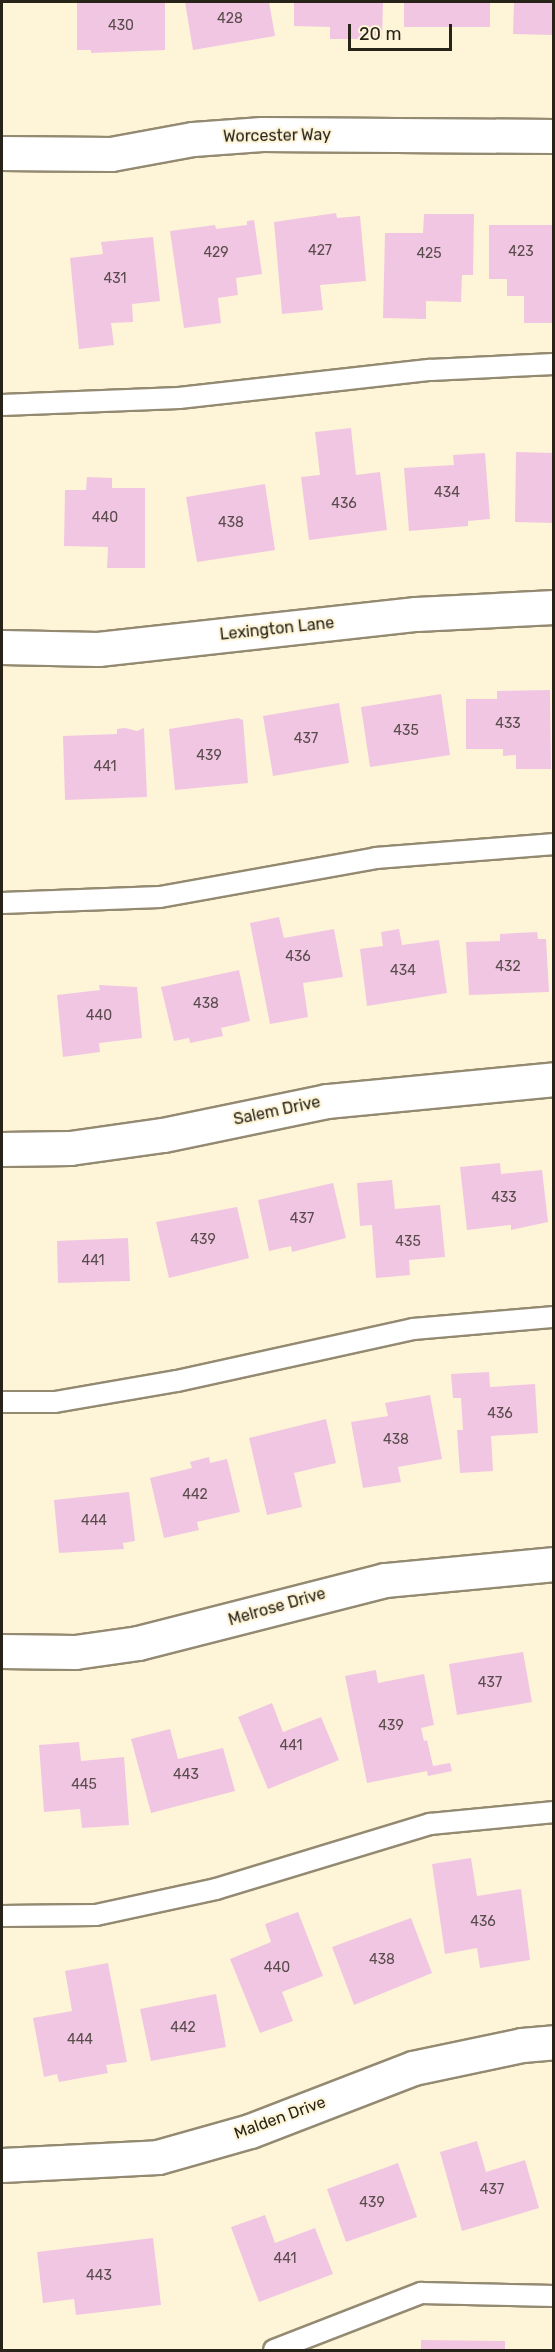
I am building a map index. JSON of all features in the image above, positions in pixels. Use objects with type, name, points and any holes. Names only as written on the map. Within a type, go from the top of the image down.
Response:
[{"type":"street","name":"Worcester Way","points":[[2,153],[111,154],[193,139],[262,134],[554,136]]},
{"type":"street","name":"Lexington Lane","points":[[2,648],[98,649],[416,614],[554,607]]},
{"type":"street","name":"Salem Drive","points":[[2,1149],[70,1148],[163,1136],[327,1101],[554,1078]]},
{"type":"street","name":"Melrose Drive","points":[[2,1651],[75,1652],[138,1643],[385,1580],[554,1564]]},
{"type":"street","name":"Malden Drive","points":[[2,2165],[158,2157],[250,2131],[413,2068],[522,2045],[554,2042]]},
{"type":"lane","points":[[2,405],[178,398],[430,370],[554,364]]},
{"type":"lane","points":[[2,903],[160,897],[376,858],[554,844]]},
{"type":"lane","points":[[2,1402],[55,1402],[177,1381],[413,1329],[554,1317]]},
{"type":"lane","points":[[2,1916],[96,1915],[216,1889],[430,1824],[554,1812]]},
{"type":"lane","points":[[274,2350],[421,2293],[554,2296]]},
{"type":"building","points":[[77,2],[165,2],[165,50],[91,53],[91,50],[77,50]]},
{"type":"building","points":[[185,2],[269,2],[275,36],[193,50]]},
{"type":"building","points":[[294,2],[383,2],[382,39],[330,39],[330,27],[294,26]]},
{"type":"building","points":[[404,2],[490,2],[490,27],[404,27]]},
{"type":"building","points":[[514,2],[554,2],[554,35],[513,34]]},
{"type":"building","points":[[336,213],[337,218],[360,216],[366,281],[320,285],[323,310],[282,314],[274,222]]},
{"type":"building","points":[[424,214],[474,214],[473,275],[462,275],[461,302],[426,301],[426,319],[383,318],[385,233],[423,233]]},
{"type":"building","points":[[254,220],[262,274],[236,278],[238,295],[218,298],[221,323],[184,328],[170,231],[215,225],[216,229],[247,225],[247,221]]},
{"type":"building","points":[[489,225],[554,225],[554,323],[524,323],[524,296],[507,296],[507,279],[489,279]]},
{"type":"building","points":[[153,237],[160,301],[132,304],[133,322],[111,323],[114,345],[79,349],[70,258],[103,254],[101,242]]},
{"type":"building","points":[[351,428],[356,475],[380,472],[387,530],[309,540],[301,477],[320,475],[315,432]]},
{"type":"building","points":[[516,452],[554,453],[554,523],[515,522]]},
{"type":"building","points":[[485,453],[490,519],[468,521],[468,526],[409,531],[404,468],[454,465],[453,455]]},
{"type":"building","points":[[87,477],[112,478],[112,488],[145,488],[145,568],[107,568],[108,547],[64,546],[65,490],[86,490]]},
{"type":"building","points":[[265,484],[275,550],[197,562],[186,497]]},
{"type":"building","points":[[550,690],[551,769],[516,769],[516,755],[503,756],[503,749],[466,749],[466,699],[497,699],[497,691]]},
{"type":"building","points":[[441,694],[450,755],[370,767],[361,707]]},
{"type":"building","points":[[339,703],[349,763],[273,776],[263,716]]},
{"type":"building","points":[[238,718],[243,720],[248,783],[175,790],[169,729]]},
{"type":"building","points":[[144,728],[147,797],[65,800],[63,736],[117,734],[117,729],[137,731]]},
{"type":"building","points":[[279,917],[284,938],[334,929],[343,977],[303,983],[308,1017],[270,1024],[250,923]]},
{"type":"building","points":[[399,929],[402,945],[439,940],[447,993],[367,1006],[360,949],[383,946],[381,932]]},
{"type":"building","points":[[537,932],[538,939],[546,939],[549,992],[469,995],[466,942],[500,941],[500,934]]},
{"type":"building","points":[[239,970],[250,1021],[221,1028],[223,1036],[190,1043],[189,1038],[174,1041],[161,987]]},
{"type":"building","points":[[99,985],[137,987],[142,1038],[99,1043],[100,1052],[63,1057],[57,995],[100,990]]},
{"type":"building","points":[[500,1163],[501,1174],[542,1170],[548,1222],[511,1230],[511,1225],[467,1230],[460,1167]]},
{"type":"building","points":[[392,1180],[395,1209],[440,1205],[445,1257],[409,1260],[410,1275],[376,1278],[372,1225],[360,1226],[357,1183]]},
{"type":"building","points":[[333,1183],[346,1238],[292,1252],[291,1246],[269,1251],[258,1200]]},
{"type":"building","points":[[237,1207],[249,1258],[169,1278],[156,1222]]},
{"type":"building","points":[[128,1238],[130,1281],[58,1283],[57,1241]]},
{"type":"building","points":[[489,1372],[490,1387],[535,1384],[538,1433],[491,1436],[493,1471],[460,1473],[457,1430],[463,1430],[461,1398],[453,1398],[451,1374]]},
{"type":"building","points":[[430,1395],[442,1459],[398,1467],[401,1482],[363,1488],[351,1422],[388,1416],[385,1403]]},
{"type":"building","points":[[326,1419],[336,1463],[294,1473],[302,1507],[267,1515],[249,1438]]},
{"type":"building","points":[[209,1457],[210,1463],[227,1459],[240,1512],[197,1522],[199,1530],[164,1538],[150,1478],[192,1468],[190,1462]]},
{"type":"building","points":[[129,1492],[135,1541],[123,1543],[124,1549],[59,1553],[54,1500]]},
{"type":"building","points":[[523,1652],[532,1702],[457,1715],[449,1664]]},
{"type":"building","points":[[376,1670],[378,1683],[424,1674],[434,1725],[421,1728],[424,1741],[427,1740],[433,1766],[450,1763],[452,1771],[428,1776],[427,1771],[367,1783],[345,1676]]},
{"type":"building","points":[[272,1703],[283,1732],[321,1717],[339,1760],[268,1789],[238,1717]]},
{"type":"building","points":[[170,1729],[178,1759],[223,1748],[235,1791],[151,1813],[131,1739]]},
{"type":"building","points":[[79,1742],[81,1761],[124,1757],[129,1825],[82,1828],[80,1809],[44,1812],[39,1745]]},
{"type":"building","points":[[471,1858],[477,1896],[521,1889],[530,1960],[480,1968],[477,1948],[445,1954],[432,1864]]},
{"type":"building","points":[[298,1912],[323,1976],[282,1992],[293,2021],[260,2033],[230,1959],[271,1942],[265,1924]]},
{"type":"building","points":[[411,1918],[432,1973],[354,2005],[332,1947]]},
{"type":"building","points":[[108,1963],[127,2062],[106,2065],[108,2073],[59,2082],[57,2074],[44,2077],[33,2018],[72,2011],[65,1971]]},
{"type":"building","points":[[216,1994],[226,2047],[151,2061],[140,2009]]},
{"type":"building","points":[[477,2141],[486,2172],[525,2160],[539,2208],[462,2231],[440,2152]]},
{"type":"building","points":[[398,2163],[417,2217],[346,2242],[327,2189]]},
{"type":"building","points":[[265,2215],[275,2243],[315,2228],[333,2274],[259,2302],[231,2227]]},
{"type":"building","points":[[153,2238],[161,2305],[76,2315],[74,2299],[43,2303],[37,2252]]},
{"type":"building","points":[[421,2340],[505,2341],[505,2350],[421,2350]]}]
